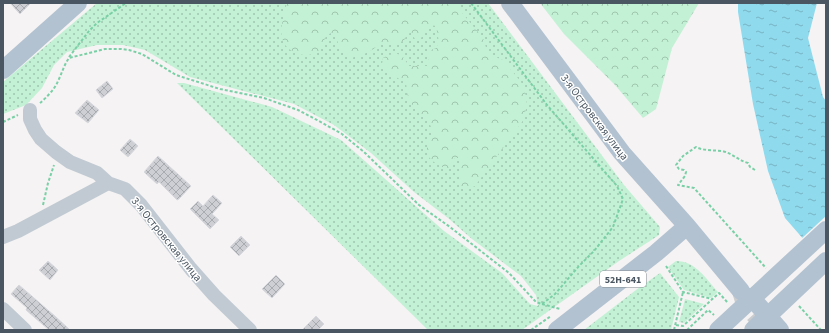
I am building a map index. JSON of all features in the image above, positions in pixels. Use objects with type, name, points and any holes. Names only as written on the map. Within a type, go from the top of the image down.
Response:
[{"type":"main road","points":[[3,70],[78,3]]},
{"type":"main road","name":"3-я Островская улица","points":[[510,3],[622,154],[746,294],[780,330]]},
{"type":"main road","name":"52Н-641","points":[[558,330],[656,253],[690,230]]},
{"type":"main road","name":"52Н-641","points":[[575,330],[671,255],[690,230]]},
{"type":"main road","points":[[716,323],[826,230]]},
{"type":"main road","points":[[753,330],[826,261]]},
{"type":"street","name":"3-я Островская улица","points":[[30,110],[30,119],[35,130],[56,152],[70,162],[96,174],[108,183],[124,189],[141,205],[191,269],[214,295],[250,330]]},
{"type":"street","points":[[3,237],[41,219],[108,183]]},
{"type":"street","points":[[3,309],[25,330]]},
{"type":"path","points":[[3,122],[30,110],[44,100],[58,83],[64,64],[90,31],[97,23],[126,3]]},
{"type":"path","points":[[471,3],[547,105],[616,186],[623,199],[613,227],[594,251],[555,294],[542,304]]},
{"type":"path","points":[[69,58],[105,49],[121,48],[130,50],[142,54],[176,75],[220,89],[264,98],[298,110],[342,134],[419,205],[510,273],[536,302],[560,309]]},
{"type":"path","points":[[755,170],[750,167],[748,163],[741,161],[734,155],[722,151],[702,150],[696,147],[683,156],[676,165],[679,169],[686,172],[685,176],[678,185],[694,188],[767,269]]},
{"type":"path","points":[[41,219],[45,193],[54,167],[56,152]]},
{"type":"path","points":[[666,266],[683,292],[712,299],[683,326],[676,325]]},
{"type":"path","points":[[674,330],[683,292]]},
{"type":"path","points":[[798,304],[821,330]]},
{"type":"path","points":[[687,330],[708,310],[716,323]]},
{"type":"green space","points":[[97,3],[488,3],[624,185],[660,227],[659,235],[619,261],[522,330],[428,330],[177,83],[184,83],[272,107],[341,140],[444,231],[502,273],[530,304],[538,306],[536,295],[521,276],[414,192],[371,153],[334,125],[294,104],[190,77],[145,50],[123,45],[97,45],[67,52],[54,65],[42,88],[26,105],[3,114],[3,82]]},
{"type":"green space","points":[[287,3],[457,3],[463,14],[483,38],[488,54],[503,60],[521,82],[526,96],[527,106],[522,122],[475,186],[465,190],[461,187],[461,158],[455,158],[451,168],[442,167],[430,159],[427,154],[431,133],[429,123],[410,102],[406,83],[391,74],[382,64],[383,58],[388,55],[398,54],[403,57],[409,66],[429,66],[428,54],[431,50],[436,48],[439,42],[436,26],[430,25],[421,38],[416,41],[411,32],[406,36],[404,41],[398,43],[381,43],[367,53],[351,58],[340,51],[336,35],[331,33],[326,36],[320,51],[310,55],[302,55],[291,50],[282,40],[281,33],[283,18]]},
{"type":"green space","points":[[540,3],[699,3],[672,48],[656,109],[643,118],[615,85],[564,34]]},
{"type":"green space","points":[[676,261],[695,267],[705,276],[718,292],[711,298],[684,290],[668,267]]},
{"type":"green space","points":[[660,273],[679,297],[671,330],[584,330],[636,290]]},
{"type":"green space","points":[[685,299],[704,304],[684,323],[679,322]]},
{"type":"water","points":[[738,3],[817,3],[808,38],[823,97],[826,101],[826,265],[785,218],[768,171],[753,104],[738,12]]},
{"type":"pier","points":[[826,216],[826,267],[801,239]]},
{"type":"building","points":[[10,3],[31,3],[20,14]]},
{"type":"building","points":[[107,81],[113,89],[102,98],[96,90]]},
{"type":"building","points":[[87,100],[99,110],[88,123],[75,113]]},
{"type":"building","points":[[130,139],[138,146],[128,157],[120,150]]},
{"type":"building","points":[[158,156],[191,186],[177,200],[159,182],[157,184],[144,172]]},
{"type":"building","points":[[213,195],[222,203],[212,214],[219,220],[210,229],[190,209],[198,201],[203,206]]},
{"type":"building","points":[[241,236],[250,245],[239,256],[230,247]]},
{"type":"building","points":[[48,261],[58,270],[50,280],[39,270]]},
{"type":"building","points":[[276,275],[285,284],[272,298],[262,289]]},
{"type":"building","points":[[19,285],[70,330],[49,330],[26,310],[27,308],[11,294]]},
{"type":"building","points":[[316,316],[324,324],[318,330],[302,330]]},
{"type":"tunnel","points":[[741,291],[745,304],[768,330]]}]
